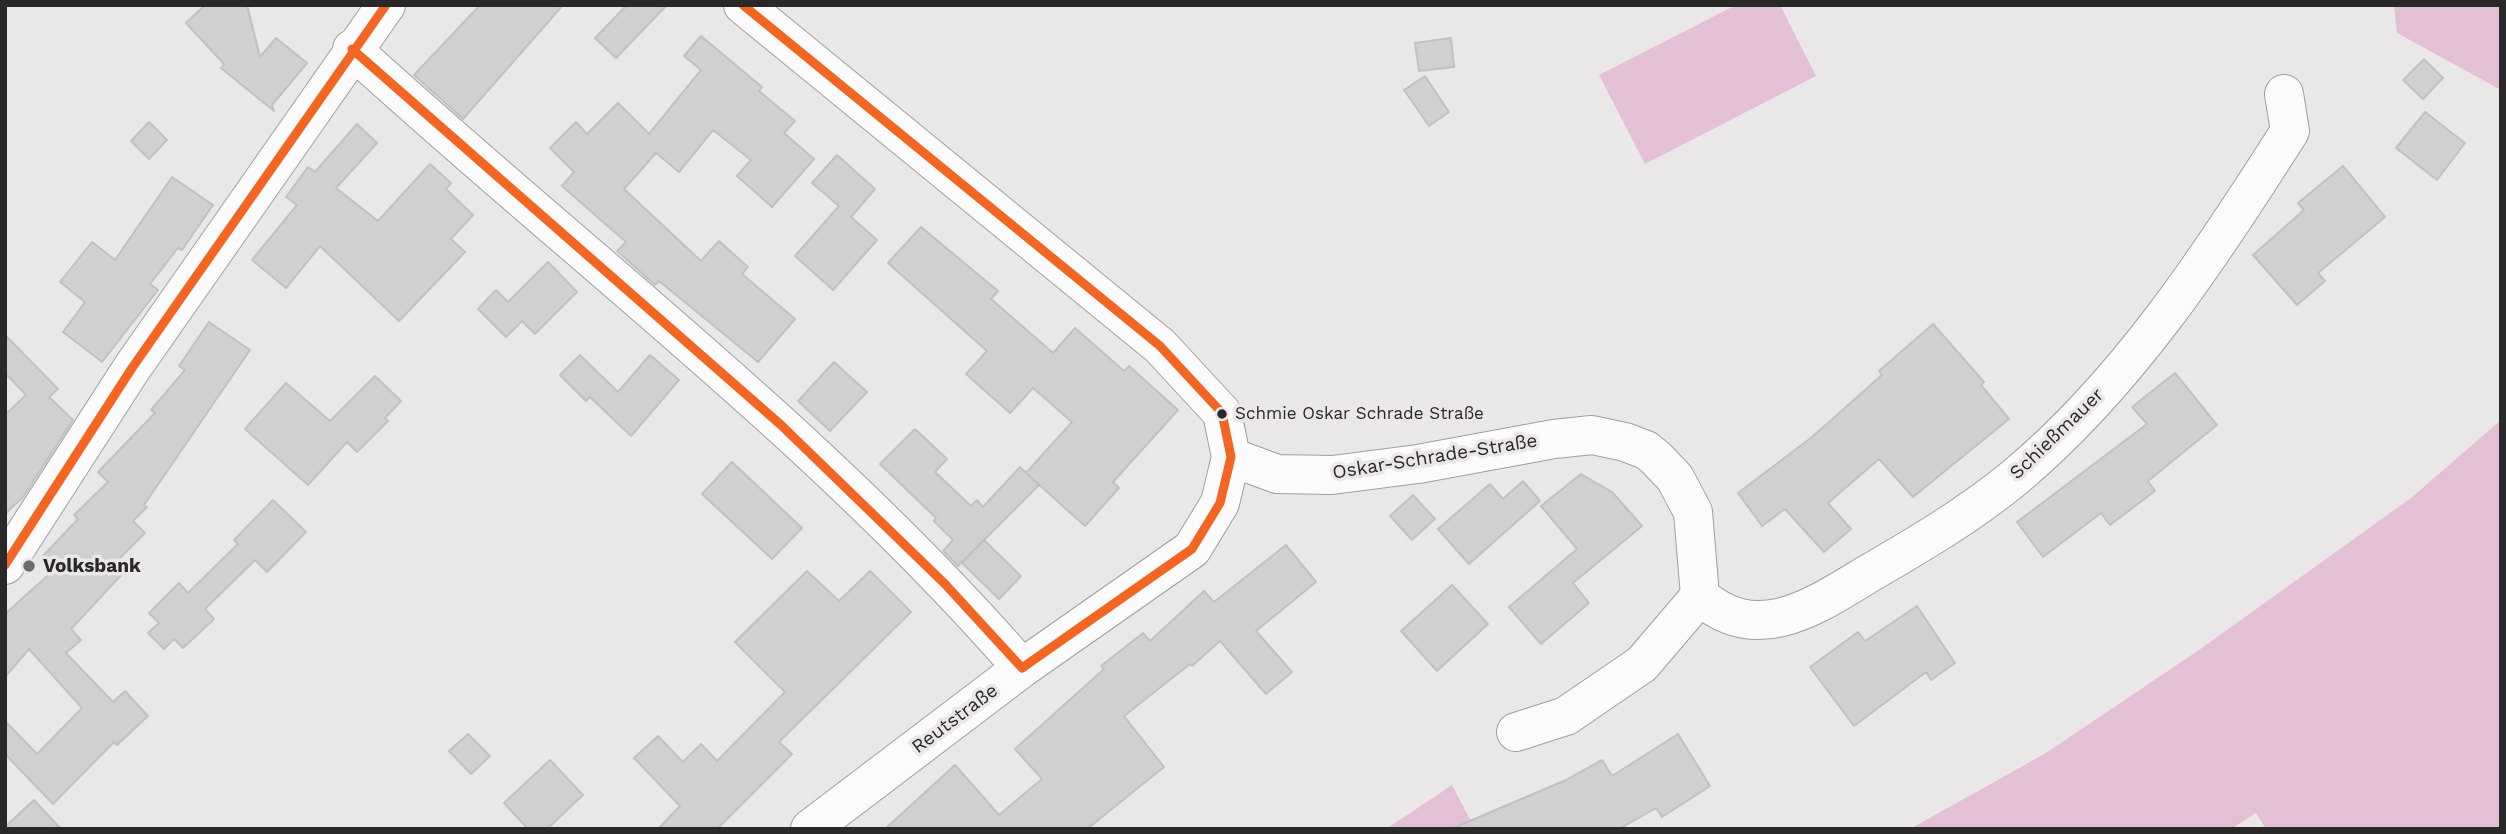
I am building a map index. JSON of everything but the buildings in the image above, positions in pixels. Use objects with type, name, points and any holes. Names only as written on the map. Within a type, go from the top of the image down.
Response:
[{"type":"street","points":[[5,565],[132,368],[352,49],[386,5]]},
{"type":"street","points":[[743,5],[1160,346],[1222,413],[1231,457]]},
{"type":"street","points":[[352,49],[445,134],[658,313],[877,515],[1022,668]]},
{"type":"street","name":"Schießmauer","points":[[1700,596],[1729,616],[1748,620],[1773,620],[1809,610],[1946,528],[2014,478],[2088,407],[2176,300],[2290,131],[2284,94]]},
{"type":"street","name":"Oskar-Schrade-Straße","points":[[1231,457],[1277,474],[1332,474],[1418,464],[1554,439],[1592,435],[1625,442],[1646,450],[1656,458],[1675,478],[1693,512],[1700,596]]},
{"type":"street","name":"Reutstraße","points":[[810,829],[1022,668],[1192,550],[1220,503],[1231,457]]},
{"type":"street","points":[[1516,732],[1566,716],[1642,664],[1700,596]]},
{"type":"shaded area","points":[[1736,5],[1780,5],[1816,76],[1645,164],[1599,75]]},
{"type":"shaded area","points":[[2394,5],[2501,5],[2501,90],[2397,33]]},
{"type":"shaded area","points":[[2501,420],[2501,829],[2266,829],[2256,813],[2231,829],[1910,829],[2046,753],[2199,650],[2411,498]]},
{"type":"shaded area","points":[[1452,785],[1475,829],[1386,829]]},
{"type":"transit line","points":[[5,565],[132,368],[386,5]]},
{"type":"transit line","points":[[352,49],[781,425],[945,584],[1022,668],[1192,549],[1220,503],[1231,457],[1222,413],[1160,346],[743,5]]},
{"type":"place","name":"Schmie Oskar Schrade Straße","points":[[1222,414]]},
{"type":"place","name":"Volksbank","points":[[29,566]]}]
